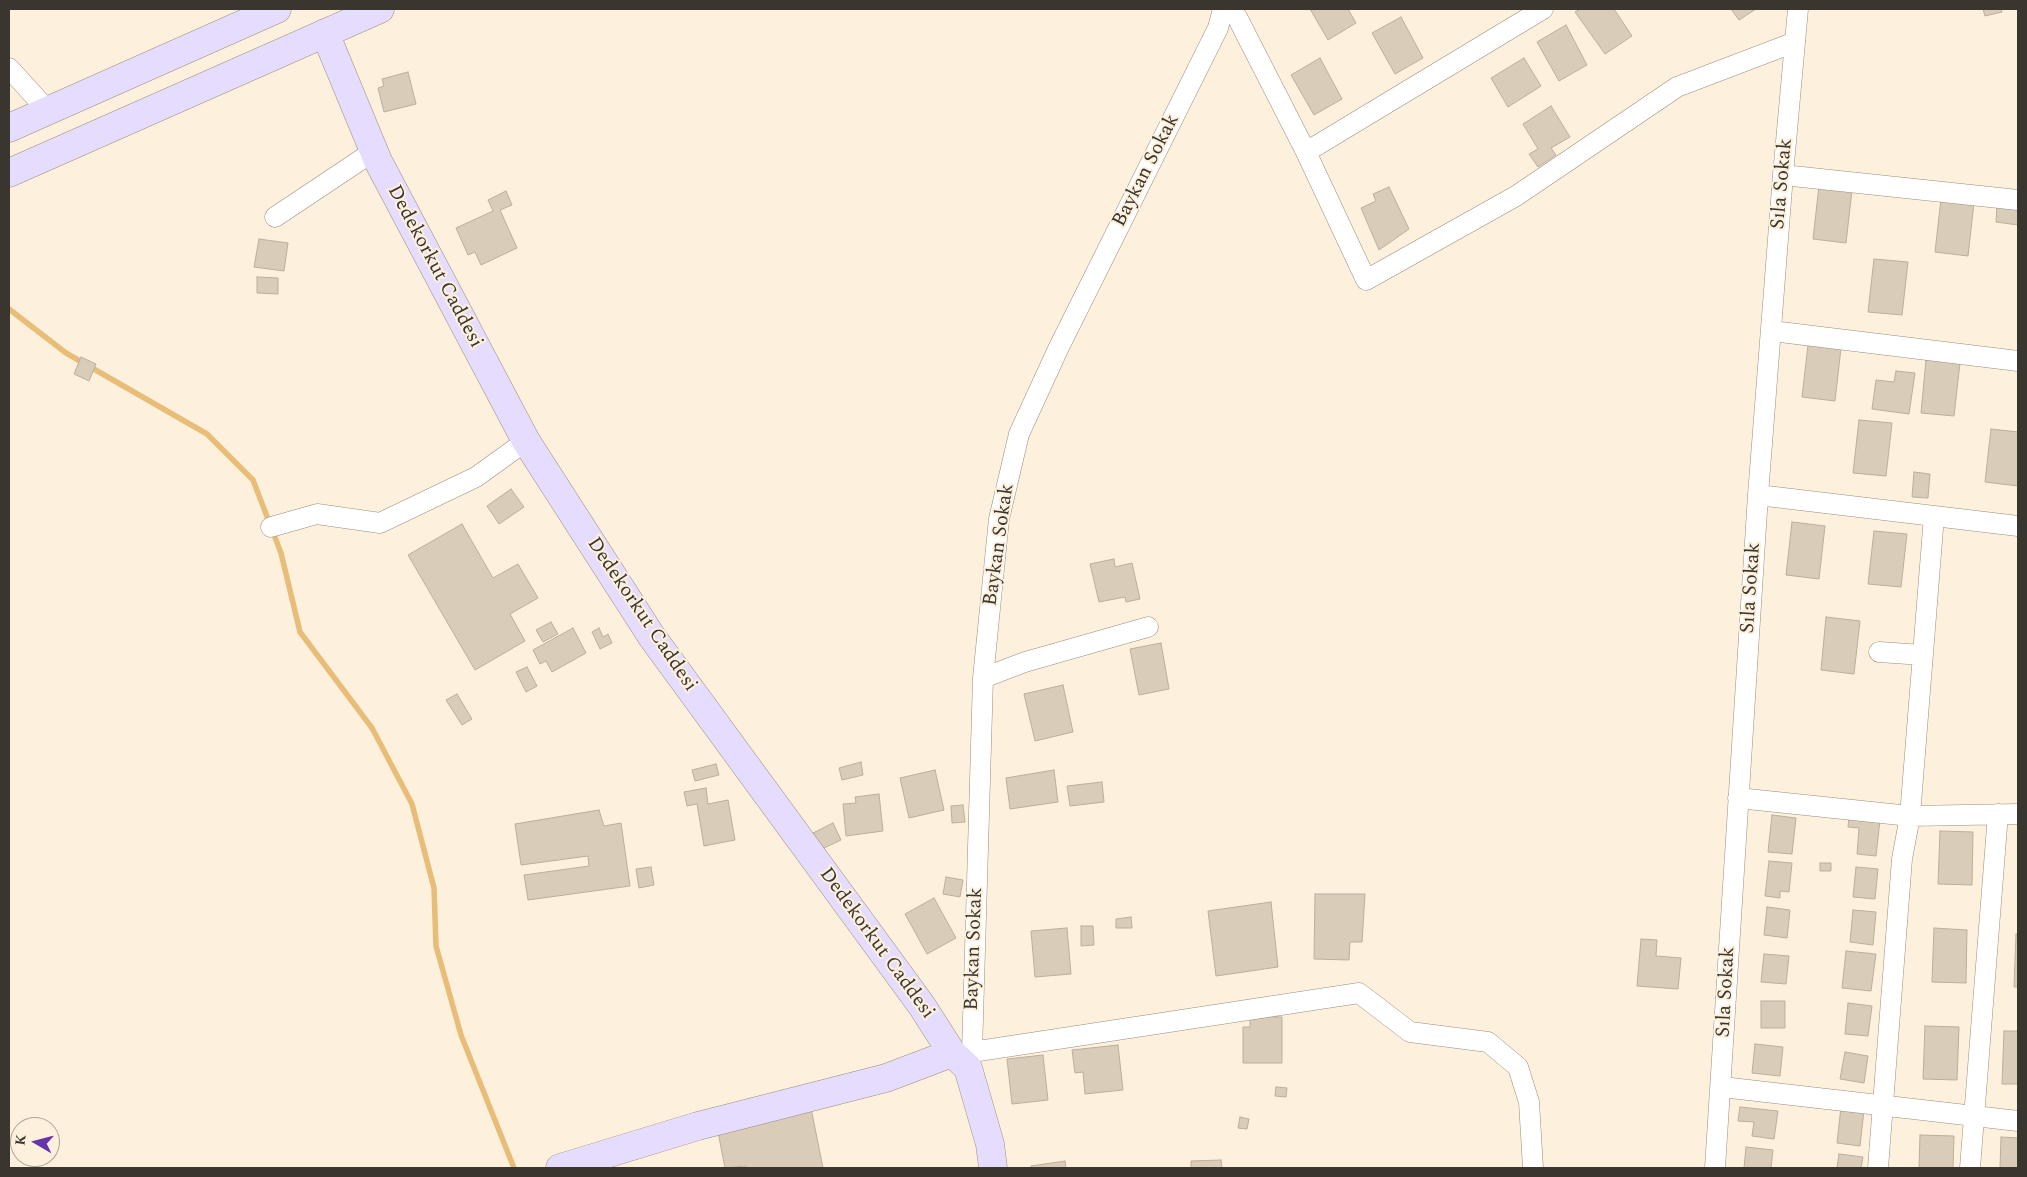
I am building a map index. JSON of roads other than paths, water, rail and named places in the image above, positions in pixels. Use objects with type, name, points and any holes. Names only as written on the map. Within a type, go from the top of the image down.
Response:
[{"type":"street","points":[[9,128],[277,9]]},
{"type":"street","points":[[9,173],[380,9]]},
{"type":"street","points":[[1306,152],[1543,9]]},
{"type":"street","name":"Sıla Sokak","points":[[1716,1168],[1758,495],[1783,175],[1795,42],[1801,10]]},
{"type":"street","points":[[1234,11],[1306,152],[1366,280],[1516,196],[1677,87],[1795,42]]},
{"type":"street","name":"Baykan Sokak","points":[[964,1058],[984,678],[999,519],[1019,434],[1059,347],[1218,28],[1234,11]]},
{"type":"street","name":"Dedekorkut Caddesi","points":[[326,33],[374,151],[526,441],[652,637],[922,1006],[964,1058],[990,1144],[993,1168]]},
{"type":"street","points":[[9,68],[48,111]]},
{"type":"street","points":[[275,217],[374,151]]},
{"type":"street","points":[[1783,175],[2018,200]]},
{"type":"street","points":[[1772,331],[2018,361]]},
{"type":"street","points":[[271,527],[317,514],[380,523],[476,477],[526,441]]},
{"type":"street","points":[[1758,495],[2018,526]]},
{"type":"street","points":[[1878,1168],[1902,860],[1910,816],[1934,516]]},
{"type":"street","points":[[984,678],[1024,662],[1148,627]]},
{"type":"street","points":[[1879,652],[1923,655]]},
{"type":"street","points":[[1738,798],[1910,816],[2018,814]]},
{"type":"street","points":[[1970,1168],[1998,814]]},
{"type":"street","points":[[560,1168],[698,1126],[964,1058],[1359,993],[1410,1032],[1488,1042],[1518,1067],[1529,1102],[1533,1168]]},
{"type":"street","points":[[1722,1087],[1882,1107],[2018,1120]]},
{"type":"waterway","points":[[9,309],[66,353],[207,434],[253,480],[281,553],[300,632],[372,728],[412,804],[434,888],[436,946],[461,1035],[514,1168]]}]
